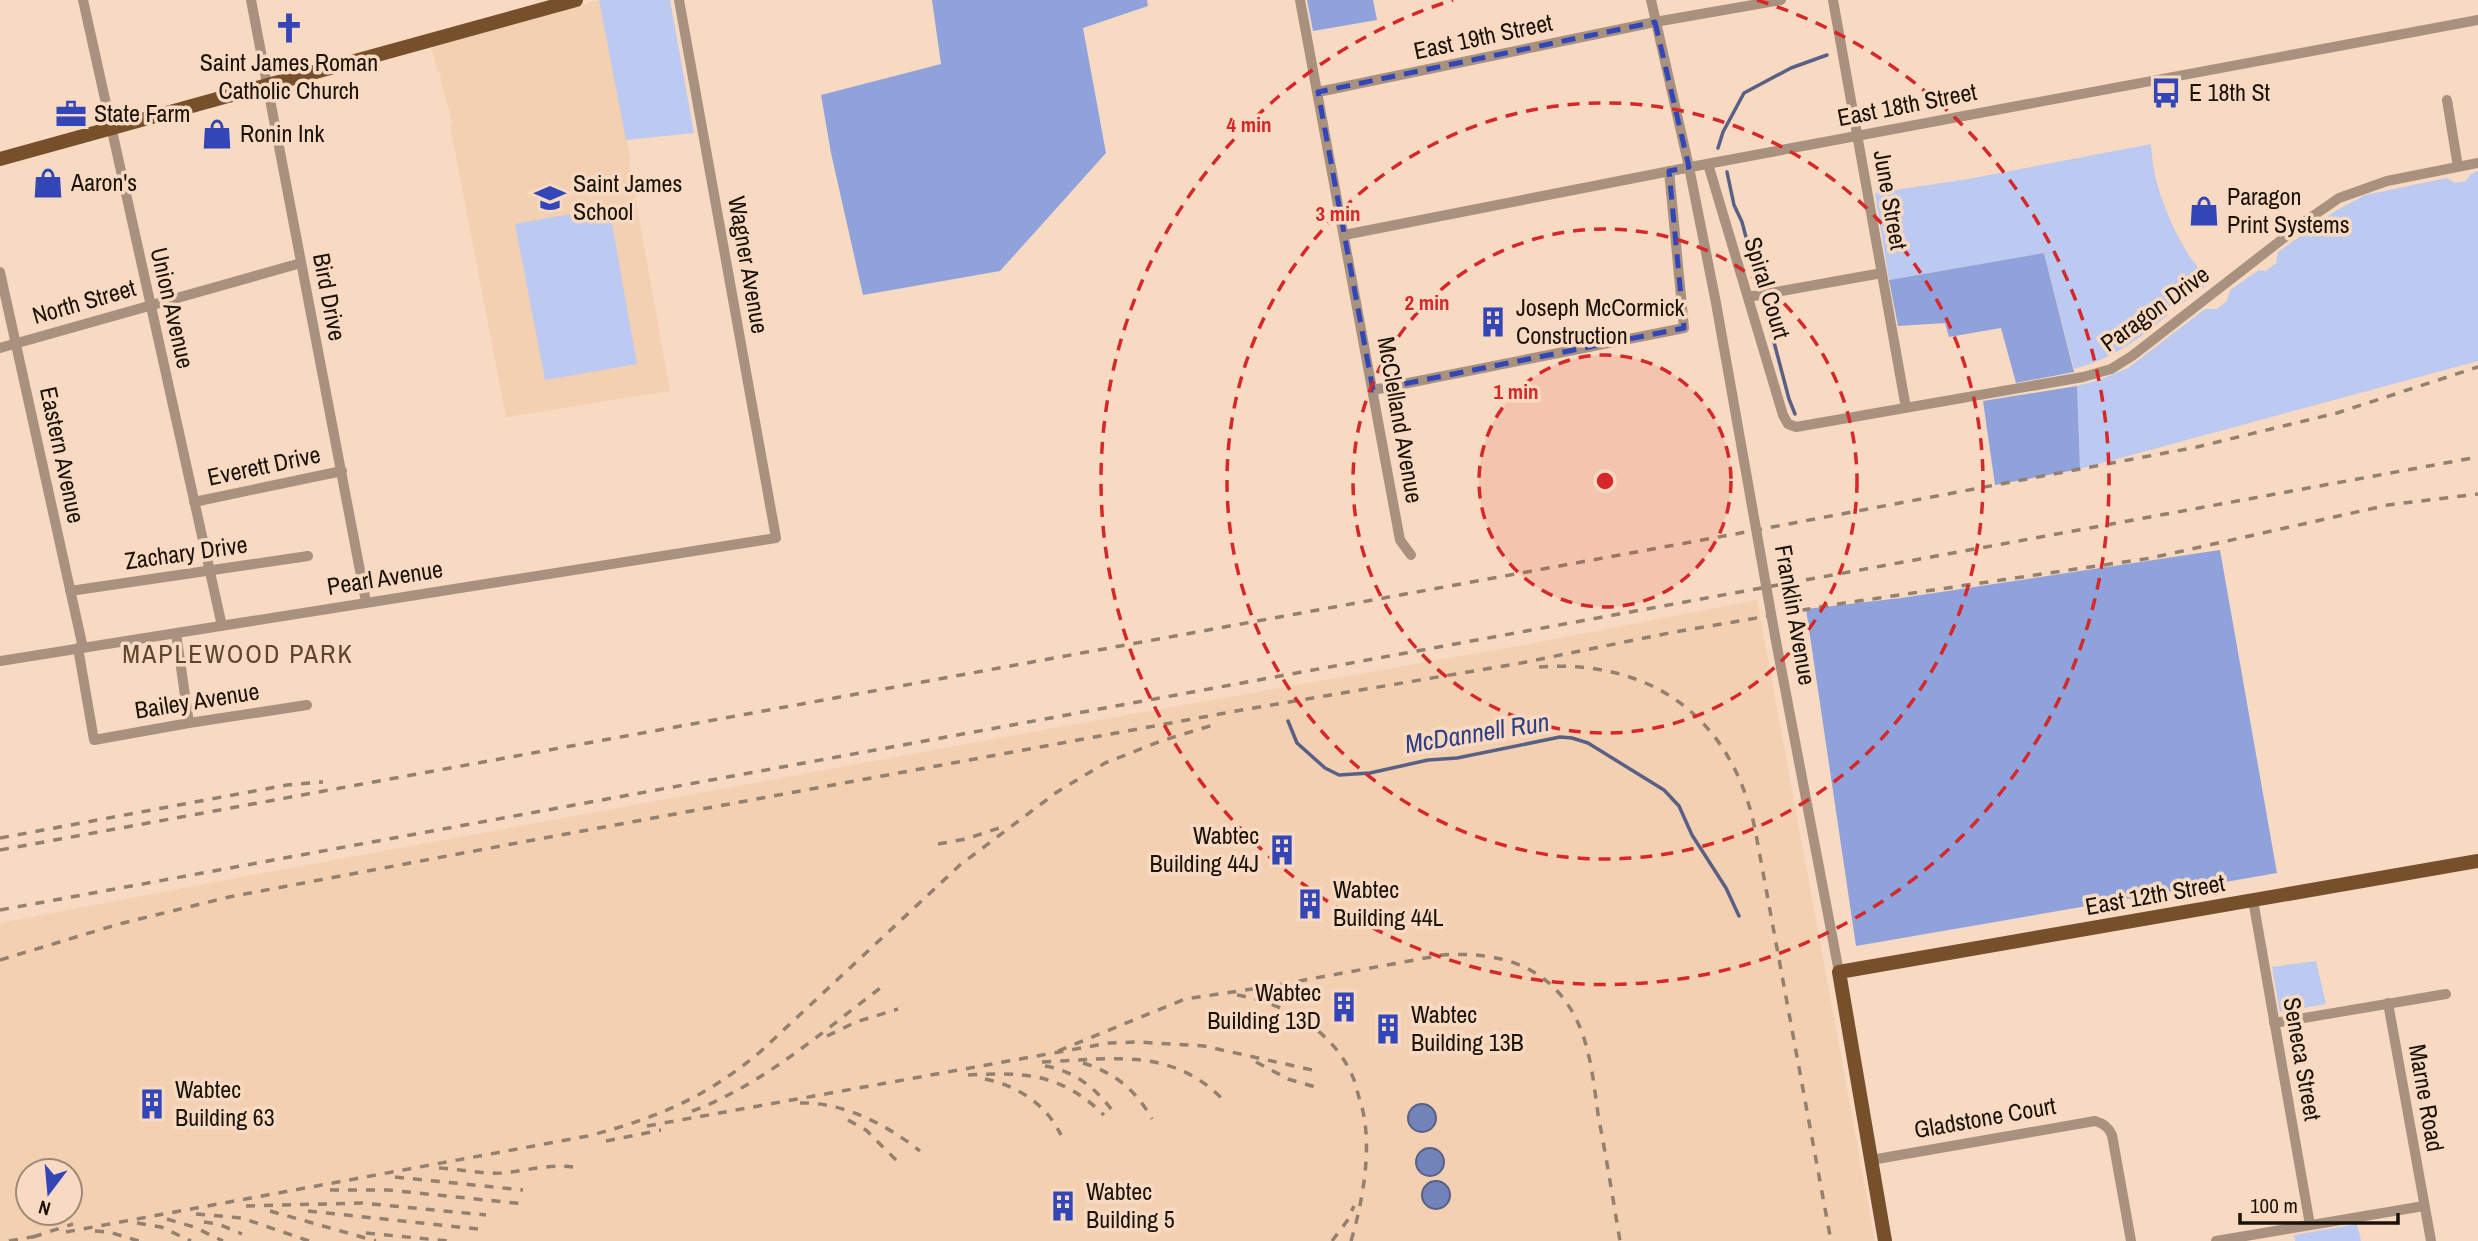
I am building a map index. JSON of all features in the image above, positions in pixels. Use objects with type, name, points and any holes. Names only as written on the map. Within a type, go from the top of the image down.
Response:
[{"type":"main road","points":[[0,159],[267,85],[526,8],[576,0]]},
{"type":"main road","name":"East 12th Street","points":[[1839,972],[2478,861]]},
{"type":"main road","name":"Franklin Avenue","points":[[1839,972],[1885,1241]]},
{"type":"street","name":"Union Avenue","points":[[83,0],[222,626]]},
{"type":"street","name":"Bird Drive","points":[[251,0],[366,602]]},
{"type":"street","name":"Wagner Avenue","points":[[679,0],[776,538]]},
{"type":"street","name":"McClelland Avenue","points":[[1300,0],[1400,540],[1411,555]]},
{"type":"street","name":"Franklin Avenue","points":[[1651,0],[1717,303],[1839,972]]},
{"type":"street","name":"East 19th Street","points":[[1318,92],[1655,22],[1781,0]]},
{"type":"street","name":"June Street","points":[[1833,0],[1906,408]]},
{"type":"street","name":"East 18th Street","points":[[1344,235],[1708,163],[2478,20]]},
{"type":"street","points":[[2447,100],[2458,167]]},
{"type":"street","name":"Spiral Court","points":[[1708,163],[1783,415],[1788,424]]},
{"type":"street","name":"Paragon Drive","points":[[1788,424],[1799,427],[2083,377],[2110,369],[2132,356],[2279,241],[2339,198],[2386,181],[2478,163]]},
{"type":"street","points":[[1373,390],[1684,328],[1669,171]]},
{"type":"street","name":"North Street","points":[[0,348],[301,263]]},
{"type":"street","name":"Eastern Avenue","points":[[0,272],[70,591],[94,740]]},
{"type":"street","points":[[1748,298],[1882,273]]},
{"type":"street","name":"Everett Drive","points":[[194,502],[342,471]]},
{"type":"street","name":"Pearl Avenue","points":[[0,661],[776,538]]},
{"type":"street","name":"Zachary Drive","points":[[70,591],[308,556]]},
{"type":"street","points":[[176,633],[189,723]]},
{"type":"street","name":"Bailey Avenue","points":[[94,740],[307,705]]},
{"type":"street","name":"Seneca Street","points":[[2253,901],[2310,1225]]},
{"type":"street","points":[[2274,1023],[2446,994]]},
{"type":"street","name":"Marne Road","points":[[2388,1003],[2431,1241]]},
{"type":"street","name":"Gladstone Court","points":[[1871,1160],[2095,1121],[2105,1125],[2112,1135],[2131,1241]]},
{"type":"street","points":[[2216,1241],[2424,1206]]},
{"type":"highlighted area","points":[[1655,22],[1689,167],[1669,171],[1684,328],[1373,390],[1318,92]]},
{"type":"shaded area","name":"Saint James School","points":[[599,0],[631,162],[629,163],[670,391],[506,417],[450,125],[453,124],[431,45]]},
{"type":"shaded area","points":[[599,0],[670,0],[694,133],[626,140]]},
{"type":"shaded area","points":[[932,0],[1147,0],[1148,6],[1083,28],[1106,153],[1000,271],[863,295],[831,153],[821,95],[941,64]]},
{"type":"shaded area","points":[[1307,0],[1373,0],[1377,20],[1313,31]]},
{"type":"shaded area","points":[[2151,144],[2158,186],[2167,213],[2189,256],[2211,282],[2183,303],[2167,307],[2168,315],[2113,354],[2074,369],[2044,253],[1889,280],[1875,193],[1968,179]]},
{"type":"shaded area","points":[[2478,171],[2478,361],[2080,469],[2077,386],[2128,368],[2205,309],[2217,309],[2227,301],[2230,290],[2259,270],[2266,271],[2276,263],[2278,252],[2337,210],[2365,195],[2447,178],[2455,183],[2466,181],[2471,174]]},
{"type":"shaded area","points":[[609,207],[637,364],[545,380],[515,224]]},
{"type":"shaded area","points":[[2044,253],[2074,372],[2016,383],[2001,328],[1949,337],[1945,323],[1898,326],[1889,280]]},
{"type":"shaded area","points":[[2077,386],[2080,469],[1995,485],[1983,401]]},
{"type":"shaded area","points":[[2220,550],[2277,873],[1856,946],[1806,609],[1901,598]]},
{"type":"shaded area","points":[[1757,600],[1875,1241],[0,1241],[0,923],[1059,727],[1529,644]]},
{"type":"shaded area","points":[[2316,961],[2326,1004],[2280,1012],[2272,967]]},
{"type":"shaded area","points":[[1422,1104],[1432,1108],[1436,1118],[1432,1128],[1422,1132],[1412,1128],[1408,1118],[1412,1108]]},
{"type":"shaded area","points":[[1430,1148],[1440,1152],[1444,1162],[1440,1172],[1430,1176],[1420,1172],[1416,1162],[1420,1152]]},
{"type":"shaded area","points":[[1436,1181],[1446,1185],[1450,1195],[1446,1205],[1436,1209],[1426,1205],[1422,1195],[1426,1185]]},
{"type":"shaded area","points":[[2357,1224],[2361,1241],[2295,1241],[2294,1235]]},
{"type":"waterway","points":[[1718,148],[1723,132],[1744,93],[1791,68],[1827,55]]},
{"type":"waterway","points":[[1727,172],[1734,205],[1742,222],[1757,279]]},
{"type":"waterway","points":[[1765,308],[1795,414]]},
{"type":"waterway","name":"McDannell Run","points":[[1288,721],[1297,743],[1325,768],[1339,775],[1370,773],[1560,737],[1588,743],[1664,790],[1679,806],[1692,835],[1726,888],[1739,916]]},
{"type":"railway","points":[[0,850],[1746,532],[2197,447],[2337,413],[2478,367]]},
{"type":"railway","points":[[0,910],[2478,457]]},
{"type":"railway","points":[[0,960],[119,924],[229,897],[1236,711],[1521,663],[1669,633],[1838,604],[2151,558],[2388,505],[2478,494]]},
{"type":"railway","points":[[1539,667],[1580,667],[1617,673],[1651,685],[1681,703],[1706,727],[1727,756],[1744,790],[1755,829],[1831,1241]]},
{"type":"railway","points":[[66,1232],[588,1136],[658,1114],[720,1082],[760,1052],[960,865],[1057,792],[1105,763],[1161,741],[1213,725]]},
{"type":"railway","points":[[0,838],[287,785],[323,782]]},
{"type":"railway","points":[[938,844],[966,839],[999,828]]},
{"type":"railway","points":[[1058,1051],[1185,999],[1442,955],[1485,956],[1523,966],[1555,989],[1579,1025],[1591,1069],[1620,1241]]},
{"type":"railway","points":[[692,1111],[768,1072],[883,986]]},
{"type":"railway","points":[[1237,995],[1275,1006],[1309,1024],[1337,1050],[1356,1085]]},
{"type":"railway","points":[[827,1036],[856,1022],[898,1009]]},
{"type":"railway","points":[[647,1126],[1109,1043],[1204,1046],[1317,1071]]},
{"type":"railway","points":[[1042,1062],[1118,1059],[1164,1064],[1207,1085],[1227,1104]]},
{"type":"railway","points":[[1256,1062],[1288,1079],[1322,1089]]},
{"type":"railway","points":[[1083,1063],[1115,1077],[1124,1084],[1139,1099],[1152,1119]]},
{"type":"railway","points":[[1045,1066],[1066,1072],[1084,1082],[1114,1113]]},
{"type":"railway","points":[[968,1075],[1007,1074],[1041,1078],[1073,1091],[1104,1115]]},
{"type":"railway","points":[[985,1079],[1009,1086],[1030,1098],[1047,1114],[1061,1135]]},
{"type":"railway","points":[[1351,1241],[1359,1212],[1366,1163],[1366,1131],[1357,1090]]},
{"type":"railway","points":[[800,1103],[833,1106],[849,1111],[894,1132],[920,1151]]},
{"type":"railway","points":[[848,1120],[866,1130],[902,1166]]},
{"type":"railway","points":[[606,1141],[661,1130]]},
{"type":"railway","points":[[439,1168],[493,1173],[573,1167]]},
{"type":"railway","points":[[395,1177],[523,1190]]},
{"type":"railway","points":[[330,1190],[388,1190],[525,1204]]},
{"type":"railway","points":[[246,1206],[362,1203],[486,1215]]},
{"type":"railway","points":[[1332,1241],[1354,1206]]},
{"type":"railway","points":[[270,1211],[376,1241]]},
{"type":"railway","points":[[308,1211],[487,1230]]},
{"type":"railway","points":[[196,1214],[242,1218],[309,1241]]},
{"type":"railway","points":[[167,1219],[194,1227],[223,1241]]},
{"type":"railway","points":[[204,1222],[218,1224],[242,1234]]},
{"type":"railway","points":[[137,1223],[161,1227],[191,1241]]},
{"type":"railway","points":[[33,1237],[64,1227]]},
{"type":"railway","points":[[95,1231],[109,1232],[139,1241]]},
{"type":"railway","points":[[366,1233],[448,1241]]},
{"type":"railway","points":[[9,1241],[43,1235]]},
{"type":"place","name":"Saint James Roman Catholic Church","points":[[289,28]]},
{"type":"place","name":"E 18th St","points":[[2166,93]]},
{"type":"place","name":"State Farm","points":[[71,114]]},
{"type":"place","name":"Ronin Ink","points":[[217,134]]},
{"type":"place","name":"Aaron's","points":[[48,183]]},
{"type":"place","name":"Saint James School","points":[[550,198]]},
{"type":"place","name":"Paragon Print Systems","points":[[2204,211]]},
{"type":"place","name":"Joseph McCormick Construction","points":[[1493,322]]},
{"type":"place","name":"Wabtec Building 44J","points":[[1282,850]]},
{"type":"place","name":"Wabtec Building 44L","points":[[1310,904]]},
{"type":"place","name":"Wabtec Building 13D","points":[[1344,1007]]},
{"type":"place","name":"Wabtec Building 13B","points":[[1388,1029]]},
{"type":"place","name":"Wabtec Building 63","points":[[152,1104]]},
{"type":"place","name":"Wabtec Building 5","points":[[1063,1206]]},
{"type":"district","name":"MAPLEWOOD PARK","points":[[238,654]]}]
